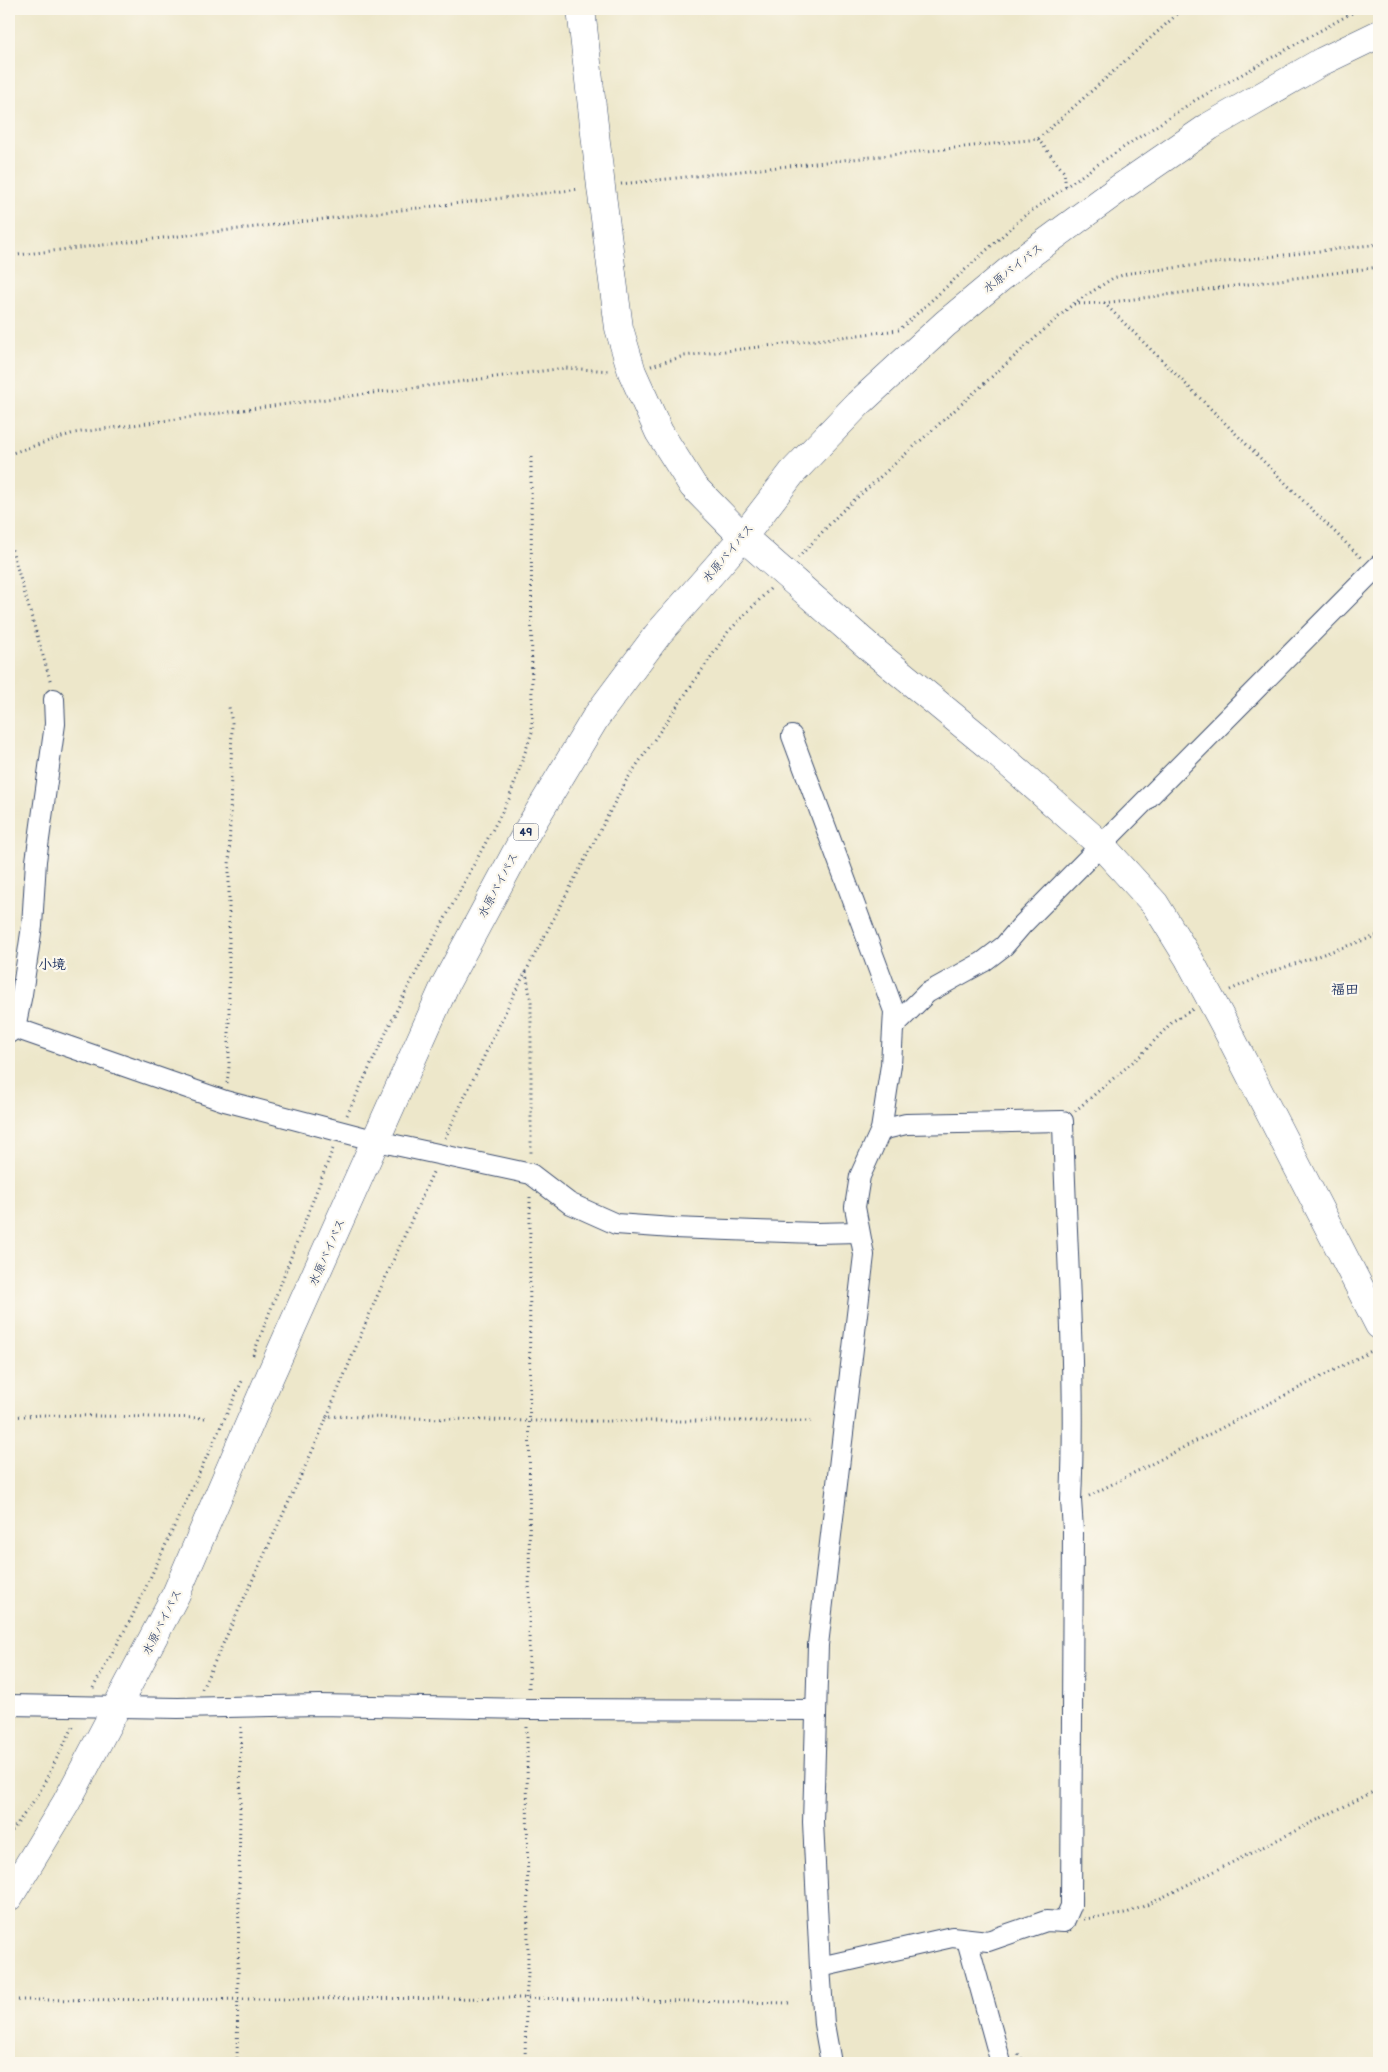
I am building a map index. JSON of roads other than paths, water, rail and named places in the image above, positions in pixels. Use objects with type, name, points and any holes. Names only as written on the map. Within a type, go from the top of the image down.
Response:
[{"type":"main road","points":[[581,9],[601,186],[627,358],[659,432],[693,486],[743,537],[876,652],[990,746],[1101,845],[1155,904],[1190,959],[1379,1325]]},
{"type":"main road","name":"水原バイパス","points":[[9,1897],[66,1804],[176,1594],[270,1376],[377,1141],[446,982],[528,830],[591,725],[658,634],[743,537],[792,473],[858,404],[945,324],[1022,260],[1120,188],[1210,126],[1323,61],[1379,34]]},
{"type":"street","points":[[895,1025],[927,993],[983,962],[1004,946],[1022,925],[1377,568]]},
{"type":"street","points":[[54,699],[55,724],[36,861],[32,926],[22,994],[12,1031],[225,1101],[377,1141],[531,1174],[569,1203],[616,1224],[816,1233],[859,1232]]},
{"type":"street","points":[[792,736],[894,1011],[895,1025],[881,1130],[860,1176],[855,1207],[864,1255],[818,1645],[813,1822],[824,2024],[831,2063]]},
{"type":"street","points":[[820,1967],[952,1937],[988,1941],[1046,1921],[1064,1922],[1071,1906],[1072,1311],[1063,1121],[906,1124],[881,1130]]},
{"type":"street","points":[[9,1705],[238,1707],[319,1705],[529,1710],[816,1710]]},
{"type":"street","points":[[967,1940],[1001,2063]]},
{"type":"district","name":"小境","points":[[52,964]]},
{"type":"district","name":"福田","points":[[1345,989]]}]
